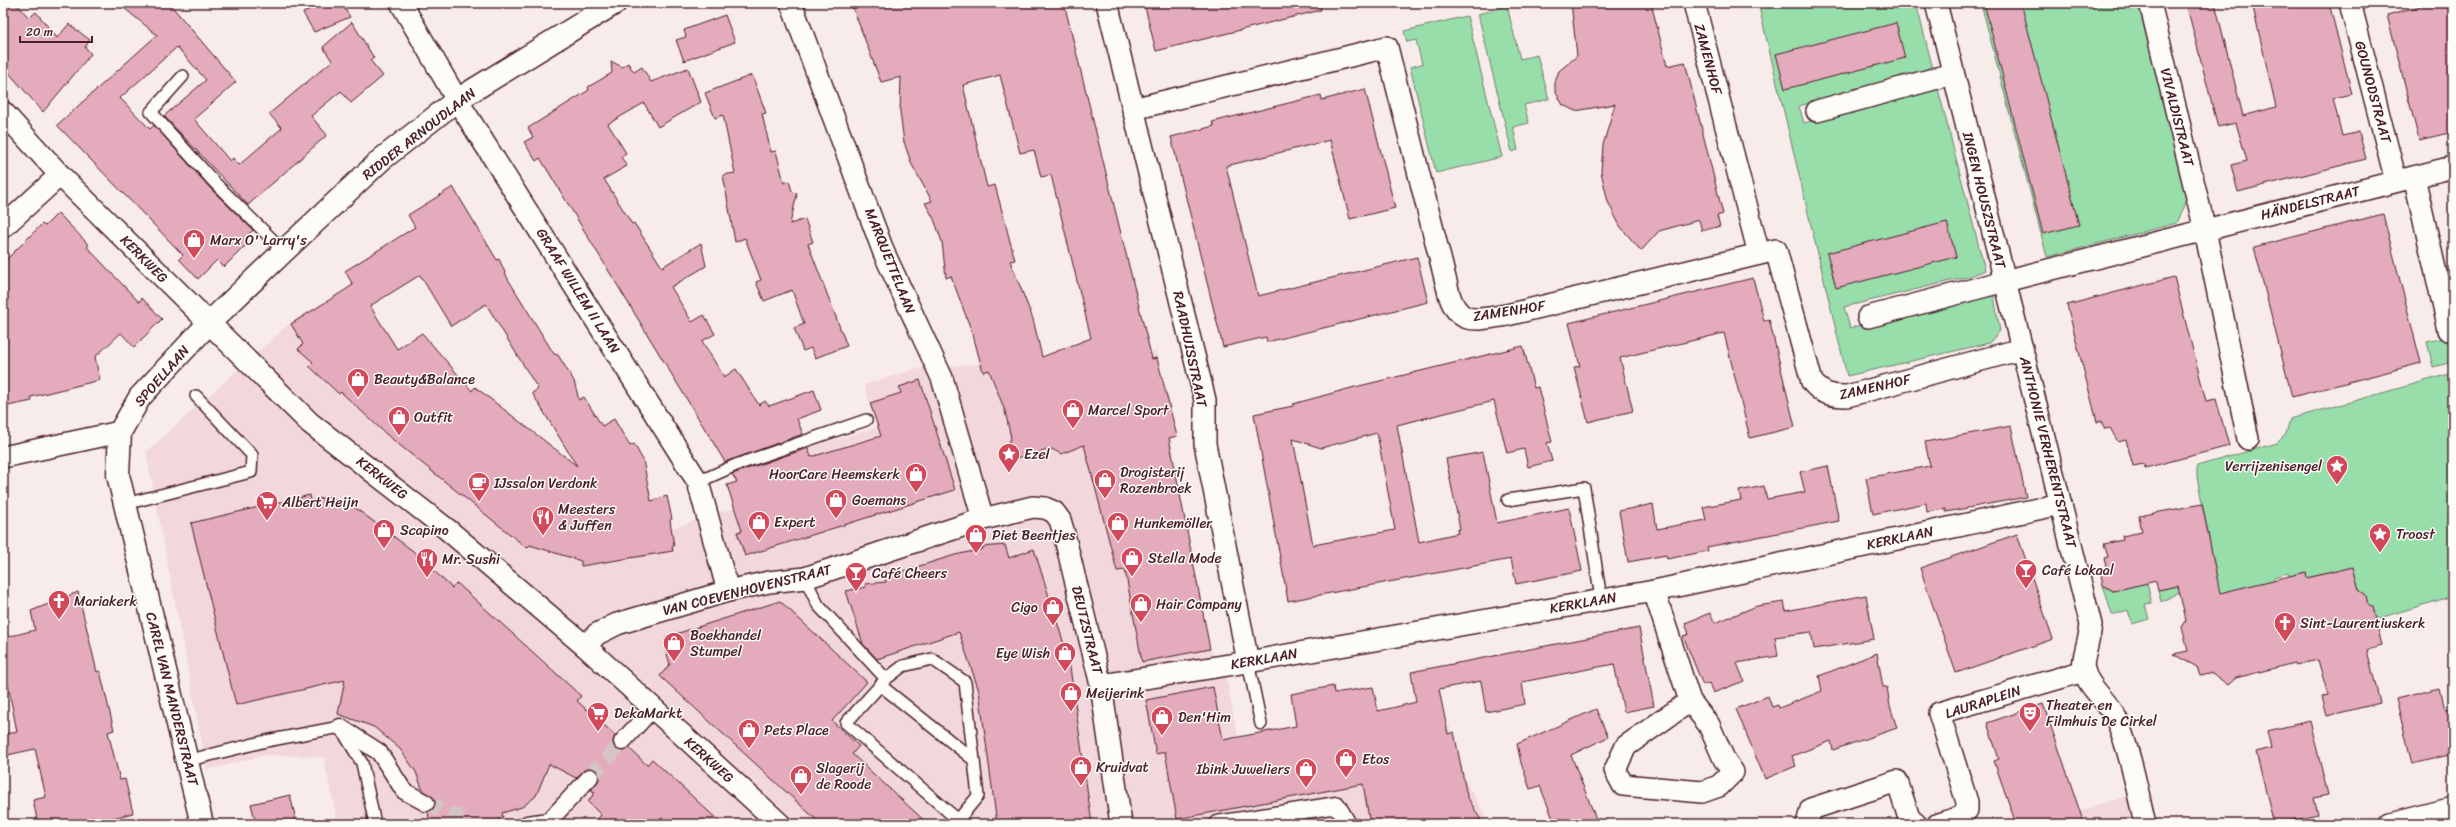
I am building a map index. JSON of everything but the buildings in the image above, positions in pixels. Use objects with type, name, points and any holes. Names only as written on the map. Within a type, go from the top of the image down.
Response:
[{"type":"street","name":"GRAAF WILLEM II LAAN","points":[[401,3],[457,100],[698,482],[728,591]]},
{"type":"street","name":"RIDDER ARNOUDLAAN","points":[[208,324],[382,159],[457,100],[615,3]]},
{"type":"street","name":"MARQUETTELAAN","points":[[791,3],[884,253],[942,378],[983,519]]},
{"type":"street","name":"RAADHUISSTRAAT","points":[[1107,3],[1205,400],[1205,444],[1248,662]]},
{"type":"street","name":"ZAMENHOF","points":[[1694,3],[1759,254]]},
{"type":"street","name":"INGEN HOUSZSTRAAT","points":[[1868,317],[2005,281],[1952,74],[1936,3]]},
{"type":"street","name":"VIVALDISTRAAT","points":[[2150,3],[2205,230]]},
{"type":"street","name":"GOUNODSTRAAT","points":[[2350,3],[2405,179]]},
{"type":"street","name":"ZAMENHOF","points":[[1133,109],[1386,47],[1449,294],[1454,309],[1463,318],[1474,320],[1507,315],[1776,250],[1812,382],[1819,391],[1832,396],[1846,396],[2022,349]]},
{"type":"street","points":[[1817,111],[1952,74]]},
{"type":"street","name":"KERKWEG","points":[[3,112],[60,175],[208,324],[310,423],[448,530],[584,646],[780,824]]},
{"type":"street","name":"HÄNDELSTRAAT","points":[[2005,281],[2453,167]]},
{"type":"street","points":[[3,227],[60,175]]},
{"type":"street","points":[[2405,179],[2449,330]]},
{"type":"street","points":[[2205,230],[2248,438]]},
{"type":"street","name":"ANTHONIE VERHERENTSTRAAT","points":[[2005,281],[2091,625],[2090,639],[2083,662],[2084,671]]},
{"type":"street","name":"SPOELLAAN","points":[[120,432],[140,397],[208,324]]},
{"type":"street","points":[[3,457],[120,432]]},
{"type":"street","name":"CAREL VAN MANDERSTRAAT","points":[[120,432],[118,475],[202,824]]},
{"type":"street","name":"KERKLAAN","points":[[1101,686],[1248,662],[1654,591],[2061,504]]},
{"type":"street","name":"DEUTZSTRAAT","points":[[983,519],[1033,507],[1044,508],[1054,512],[1060,520],[1101,686],[1121,824]]},
{"type":"street","name":"VAN COEVENHOVENSTRAAT","points":[[584,646],[596,634],[617,624],[728,591],[769,582],[805,578],[983,519]]},
{"type":"street","points":[[1654,591],[1690,701],[1709,725],[1724,759],[1733,772],[1719,786],[1702,792],[1623,784],[1615,770],[1626,746],[1690,701]]},
{"type":"street","points":[[2084,671],[2095,689],[2107,703],[2122,732],[2145,824]]},
{"type":"street","name":"LAURAPLEIN","points":[[1938,824],[1961,817],[1967,810],[1967,802],[1939,713],[2084,671]]},
{"type":"street","points":[[622,742],[653,708]]},
{"type":"street","points":[[340,727],[379,752],[404,791],[426,803]]},
{"type":"street","points":[[527,824],[549,823],[590,777]]},
{"type":"street","points":[[1807,824],[1810,809],[1897,782],[1909,818],[1916,824]]},
{"type":"street","points":[[1217,824],[1336,805],[1348,824]]},
{"type":"street","points":[[2392,824],[2453,808]]},
{"type":"lane","points":[[183,76],[151,112],[215,183],[284,251]]},
{"type":"lane","points":[[125,504],[251,472],[252,455],[196,396]]},
{"type":"lane","points":[[698,482],[736,465],[866,420]]},
{"type":"lane","points":[[1508,500],[1584,488],[1602,599]]},
{"type":"lane","points":[[805,578],[818,605],[883,682],[974,760]]},
{"type":"lane","points":[[932,659],[965,682],[978,796],[958,820],[846,723],[883,682],[903,666],[932,659]]},
{"type":"lane","points":[[1248,662],[1261,724]]},
{"type":"lane","points":[[186,761],[266,741],[340,727],[362,763],[375,824]]},
{"type":"shaded area","points":[[321,304],[339,335],[375,313],[396,347],[432,379],[657,533],[747,504],[736,470],[877,427],[864,385],[915,369],[989,363],[1088,377],[1156,351],[1206,643],[1225,672],[1243,762],[1449,722],[1459,771],[1490,822],[1487,824],[338,824],[323,757],[266,755],[207,770],[146,452],[291,322]]},
{"type":"shaded area","points":[[2137,792],[2145,824],[2035,824],[2087,809]]},
{"type":"green space","points":[[1758,3],[1916,3],[1933,69],[1799,106],[1804,123],[1938,89],[1985,270],[1971,276],[1844,307],[1850,328],[1974,293],[1993,291],[2000,331],[1989,343],[1847,376]]},
{"type":"green space","points":[[1981,3],[2139,3],[2187,192],[2186,203],[2177,223],[2047,257]]},
{"type":"green space","points":[[1507,6],[1520,59],[1537,55],[1549,99],[1524,105],[1529,123],[1513,127],[1518,150],[1512,152],[1478,14]]},
{"type":"green space","points":[[1467,16],[1502,157],[1436,173],[1410,67],[1422,64],[1416,40],[1407,42],[1404,31]]},
{"type":"green space","points":[[2453,336],[2453,362],[2433,367],[2427,342]]},
{"type":"green space","points":[[2453,373],[2453,596],[2376,619],[2373,607],[2368,606],[2366,595],[2359,590],[2353,567],[2307,578],[2306,572],[2289,576],[2288,573],[2274,577],[2274,580],[2214,595],[2185,589],[2161,602],[2158,590],[2217,578],[2197,477],[2197,466],[2277,443],[2286,434],[2290,419]]},
{"type":"green space","points":[[2147,583],[2152,604],[2145,605],[2149,619],[2132,624],[2128,610],[2112,615],[2103,585],[2113,591]]},
{"type":"tunnel","points":[[590,777],[622,742]]},
{"type":"tunnel","points":[[426,803],[472,824]]},
{"type":"place","name":"Marx O' Larry's","points":[[194,260]]},
{"type":"place","name":"Beauty&Balance","points":[[358,398]]},
{"type":"place","name":"Marcel Sport","points":[[1073,430]]},
{"type":"place","name":"Outfit","points":[[399,436]]},
{"type":"place","name":"Ezel","points":[[1009,474]]},
{"type":"place","name":"Verrijzenisengel","points":[[2337,486]]},
{"type":"place","name":"HoorCare Heemskerk","points":[[916,494]]},
{"type":"place","name":"Drogisterij Rozenbroek","points":[[1105,500]]},
{"type":"place","name":"IJssalon Verdonk","points":[[479,502]]},
{"type":"place","name":"Goemans","points":[[836,520]]},
{"type":"place","name":"Albert Heijn","points":[[267,522]]},
{"type":"place","name":"Meesters & Juffen","points":[[543,536]]},
{"type":"place","name":"Expert","points":[[759,542]]},
{"type":"place","name":"Hunkemöller","points":[[1118,542]]},
{"type":"place","name":"Scapino","points":[[384,550]]},
{"type":"place","name":"Piet Beentjes","points":[[976,554]]},
{"type":"place","name":"Troost","points":[[2380,554]]},
{"type":"place","name":"Mr. Sushi","points":[[427,578]]},
{"type":"place","name":"Stella Mode","points":[[1132,578]]},
{"type":"place","name":"Café Lokaal","points":[[2026,590]]},
{"type":"place","name":"Café Cheers","points":[[856,592]]},
{"type":"place","name":"Mariakerk","points":[[59,620]]},
{"type":"place","name":"Hair Company","points":[[1141,624]]},
{"type":"place","name":"Cigo","points":[[1053,626]]},
{"type":"place","name":"Sint-Laurentiuskerk","points":[[2285,642]]},
{"type":"place","name":"Boekhandel Stumpel","points":[[674,662]]},
{"type":"place","name":"Eye Wish","points":[[1065,672]]},
{"type":"place","name":"Meijerink","points":[[1071,712]]},
{"type":"place","name":"DekaMarkt","points":[[598,732]]},
{"type":"place","name":"Theater en Filmhuis De Cirkel","points":[[2030,732]]},
{"type":"place","name":"Den'Him","points":[[1162,736]]},
{"type":"place","name":"Pets Place","points":[[749,750]]},
{"type":"place","name":"Etos","points":[[1346,778]]},
{"type":"place","name":"Kruidvat","points":[[1081,786]]},
{"type":"place","name":"Ibink Juweliers","points":[[1306,788]]},
{"type":"place","name":"Slagerij de Roode","points":[[801,796]]}]
